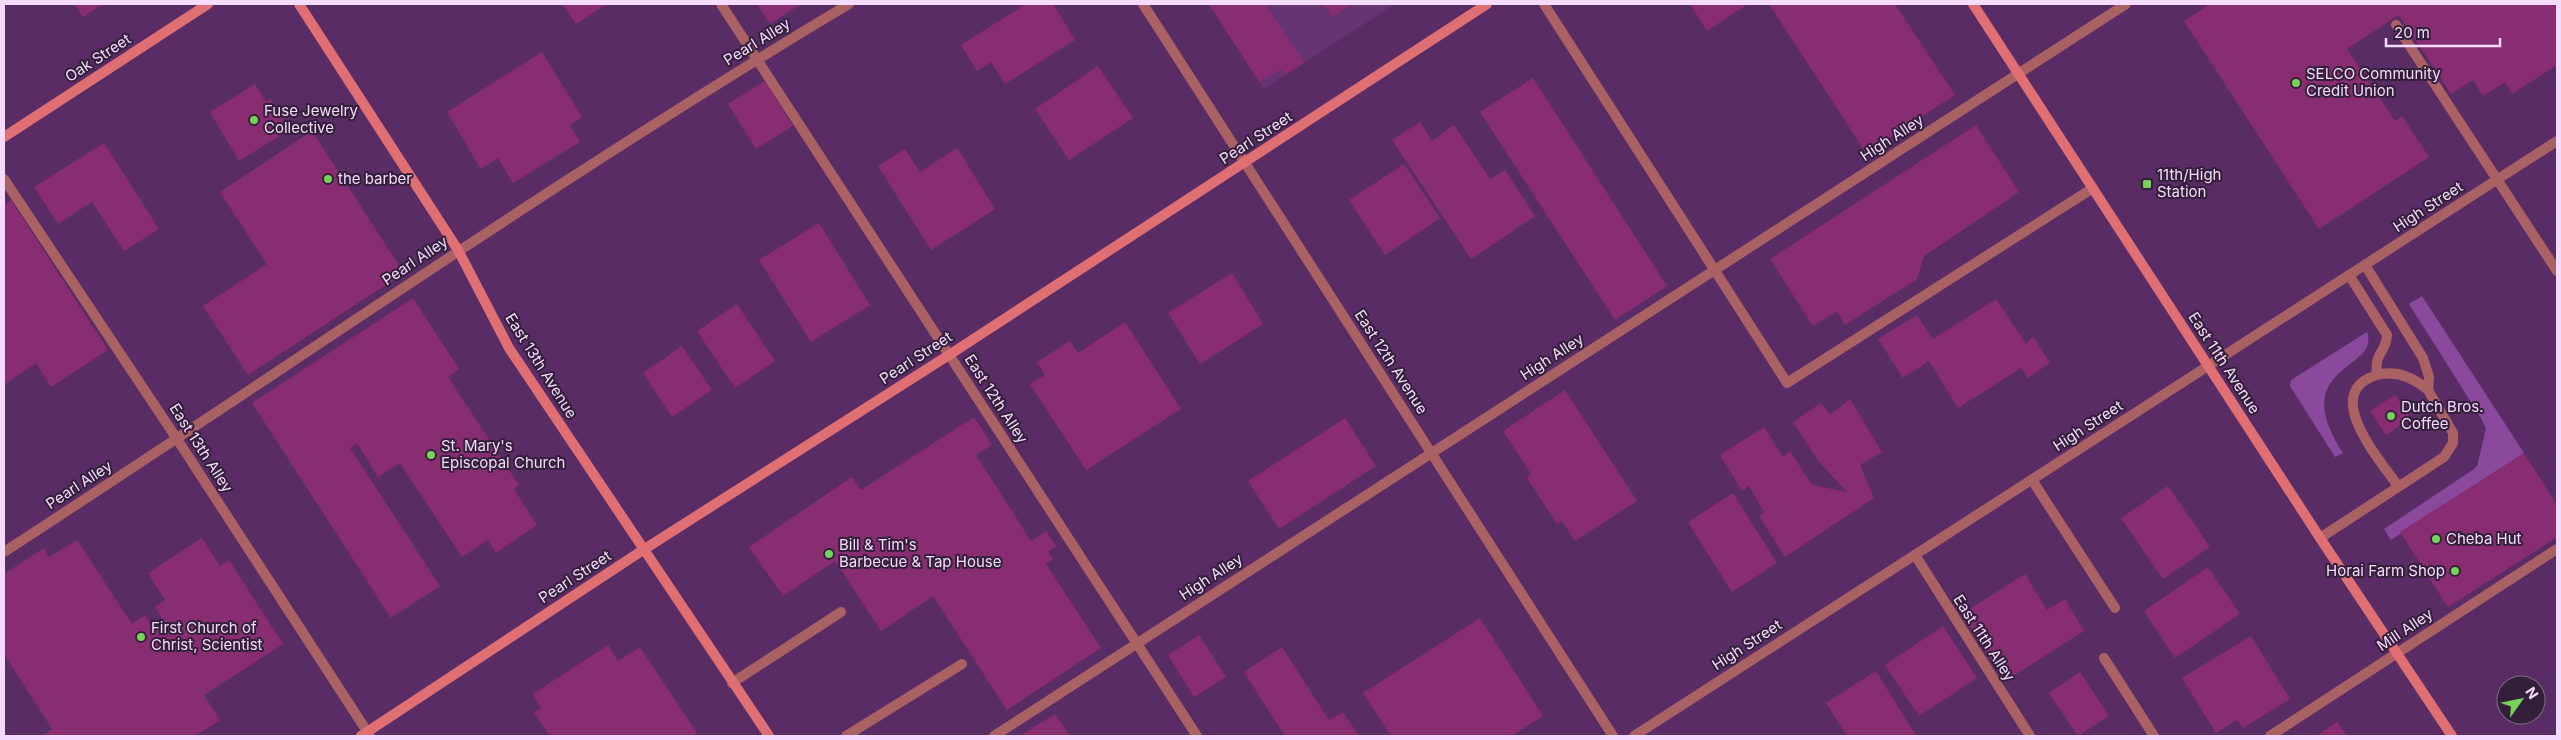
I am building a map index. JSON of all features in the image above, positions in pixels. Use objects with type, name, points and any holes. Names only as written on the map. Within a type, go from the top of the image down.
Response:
[{"type":"main road","name":"Oak Street","points":[[4,137],[208,4]]},
{"type":"main road","name":"East 13th Avenue","points":[[299,4],[458,250],[509,348],[769,736]]},
{"type":"main road","name":"Pearl Street","points":[[366,735],[643,550],[950,355],[1487,4]]},
{"type":"main road","name":"East 11th Avenue","points":[[1973,4],[2320,538],[2452,736]]},
{"type":"street","name":"East 12th Alley","points":[[721,4],[1197,736]]},
{"type":"street","name":"Pearl Alley","points":[[4,552],[177,439],[458,250],[757,59],[850,4]]},
{"type":"street","name":"East 12th Avenue","points":[[1143,4],[1613,736]]},
{"type":"street","points":[[1544,4],[1787,383],[2093,188]]},
{"type":"street","name":"High Alley","points":[[994,736],[2126,4]]},
{"type":"street","points":[[2396,25],[2557,270]]},
{"type":"street","name":"High Street","points":[[1634,736],[2557,141]]},
{"type":"street","name":"East 13th Alley","points":[[4,179],[177,439],[366,735]]},
{"type":"street","points":[[2365,265],[2422,358],[2429,376],[2428,390]]},
{"type":"street","points":[[2349,275],[2387,335],[2386,344],[2376,358],[2377,376]]},
{"type":"street","points":[[2320,538],[2444,458],[2452,444],[2453,433],[2448,421],[2428,390],[2408,377],[2387,373],[2358,385],[2352,395],[2351,405],[2367,441],[2398,486]]},
{"type":"street","points":[[2032,480],[2115,608]]},
{"type":"street","name":"Mill Alley","points":[[2270,736],[2397,654],[2439,624],[2557,549]]},
{"type":"street","name":"East 11th Alley","points":[[1915,555],[2030,736]]},
{"type":"street","points":[[732,683],[840,612]]},
{"type":"street","points":[[2104,658],[2154,736]]},
{"type":"street","points":[[846,736],[962,664]]},
{"type":"shaded area","points":[[1209,4],[1395,4],[1264,89]]},
{"type":"shaded area","points":[[2422,296],[2524,453],[2391,540],[2384,529],[2477,466],[2486,429],[2481,418],[2409,304]]},
{"type":"shaded area","points":[[2367,332],[2368,345],[2361,355],[2338,374],[2329,386],[2324,402],[2328,424],[2343,453],[2335,457],[2290,386],[2291,380]]},
{"type":"building","points":[[75,4],[103,4],[83,17]]},
{"type":"building","points":[[563,4],[607,4],[576,24]]},
{"type":"building","points":[[757,4],[801,4],[770,24]]},
{"type":"building","points":[[1026,4],[1053,4],[1075,40],[1005,84],[991,62],[977,71],[961,45]]},
{"type":"building","points":[[1209,4],[1265,4],[1304,63],[1285,75],[1281,69],[1259,82]]},
{"type":"building","points":[[1323,4],[1353,4],[1332,17]]},
{"type":"building","points":[[1690,4],[1748,4],[1707,31]]},
{"type":"building","points":[[1769,4],[1895,4],[1955,95],[1866,153]]},
{"type":"building","name":"SELCO Community Credit Union","points":[[2210,4],[2557,4],[2557,65],[2512,94],[2505,82],[2483,96],[2473,80],[2451,94],[2399,15],[2347,49],[2395,121],[2402,116],[2429,157],[2319,229],[2184,21]]},
{"type":"building","points":[[542,52],[582,117],[570,125],[580,142],[513,183],[498,158],[481,169],[447,112]]},
{"type":"building","points":[[1098,66],[1133,118],[1069,160],[1035,109]]},
{"type":"building","points":[[1533,78],[1667,286],[1615,320],[1480,112]]},
{"type":"building","points":[[765,81],[793,126],[756,149],[728,104]]},
{"type":"building","points":[[255,84],[266,102],[271,99],[289,130],[239,161],[210,112]]},
{"type":"building","points":[[1420,122],[1432,141],[1454,125],[1490,179],[1505,170],[1535,216],[1471,259],[1392,140]]},
{"type":"building","points":[[1976,125],[2019,192],[1924,256],[1917,279],[1845,325],[1837,311],[1813,326],[1770,259]]},
{"type":"building","points":[[312,131],[404,273],[248,375],[203,306],[267,264],[220,192]]},
{"type":"building","points":[[104,143],[159,229],[124,251],[92,202],[58,224],[34,187]]},
{"type":"building","points":[[957,148],[995,209],[931,250],[878,166],[905,149],[920,172]]},
{"type":"building","points":[[1404,164],[1440,218],[1385,255],[1349,200]]},
{"type":"building","points":[[11,200],[108,350],[51,387],[36,363],[4,385],[4,205]]},
{"type":"building","points":[[819,223],[870,305],[811,342],[759,260]]},
{"type":"building","points":[[1232,273],[1263,324],[1200,364],[1168,313]]},
{"type":"building","name":"St. Mary's Episcopal Church","points":[[413,298],[459,369],[448,377],[519,485],[514,489],[537,525],[496,553],[488,540],[462,557],[400,463],[378,477],[357,443],[350,448],[440,586],[391,618],[252,403]]},
{"type":"building","points":[[1996,299],[2026,344],[2033,336],[2050,363],[2028,378],[2021,368],[1958,408],[1929,361],[1903,378],[1878,339],[1917,315],[1933,339]]},
{"type":"building","points":[[737,304],[775,361],[735,388],[697,331]]},
{"type":"building","points":[[1125,322],[1181,409],[1086,470],[1030,384],[1045,375],[1037,362],[1070,341],[1078,353]]},
{"type":"building","points":[[682,346],[712,390],[672,417],[643,373]]},
{"type":"building","points":[[1565,390],[1637,501],[1575,541],[1562,521],[1557,524],[1527,478],[1531,474],[1503,431]]},
{"type":"building","name":"Dutch Bros. Coffee","points":[[2395,395],[2411,418],[2386,435],[2370,411]]},
{"type":"building","points":[[1850,399],[1882,452],[1860,465],[1874,498],[1785,557],[1759,516],[1764,512],[1749,486],[1742,491],[1720,455],[1764,427],[1783,457],[1790,451],[1812,485],[1847,492],[1819,462],[1793,422],[1821,403],[1830,415]]},
{"type":"building","points":[[974,417],[992,445],[976,455],[1031,541],[1046,531],[1056,546],[1048,552],[1053,559],[1046,564],[1101,648],[1007,710],[933,596],[881,631],[835,561],[783,596],[749,547],[852,477],[861,490]]},
{"type":"building","points":[[1345,418],[1376,466],[1279,529],[1248,481]]},
{"type":"building","points":[[2524,453],[2557,505],[2557,537],[2448,607],[2400,532]]},
{"type":"building","points":[[2168,486],[2210,547],[2163,579],[2121,518]]},
{"type":"building","points":[[1733,493],[1777,563],[1732,592],[1688,522]]},
{"type":"building","name":"First Church of Christ, Scientist","points":[[202,538],[220,566],[229,560],[283,644],[204,695],[220,720],[195,736],[42,736],[52,729],[4,654],[4,574],[44,548],[49,557],[77,540],[132,624],[145,615],[154,630],[165,623],[155,607],[165,600],[148,573]]},
{"type":"building","points":[[2208,567],[2240,614],[2175,658],[2144,611]]},
{"type":"building","points":[[2025,574],[2047,610],[2065,599],[2084,631],[2005,681],[1962,614]]},
{"type":"building","points":[[1480,618],[1543,716],[1511,736],[1391,736],[1363,693]]},
{"type":"building","points":[[1943,626],[1977,678],[1919,716],[1885,665]]},
{"type":"building","points":[[1199,635],[1226,677],[1194,697],[1168,655]]},
{"type":"building","points":[[2251,636],[2290,699],[2243,728],[2237,720],[2216,733],[2182,678]]},
{"type":"building","points":[[608,645],[618,661],[640,647],[697,733],[693,736],[550,736],[534,712],[541,708],[533,694]]},
{"type":"building","points":[[1282,647],[1329,720],[1343,712],[1359,736],[1285,736],[1244,672]]},
{"type":"building","points":[[1876,671],[1915,734],[1911,736],[1847,736],[1826,703]]},
{"type":"building","points":[[2080,672],[2109,716],[2078,736],[2049,693]]},
{"type":"building","points":[[1055,714],[1070,736],[1020,736]]},
{"type":"building","points":[[2337,722],[2347,736],[2316,736]]},
{"type":"place","name":"SELCO Community Credit Union","points":[[2296,83]]},
{"type":"place","name":"Fuse Jewelry Collective","points":[[254,120]]},
{"type":"place","name":"the barber","points":[[328,179]]},
{"type":"place","name":"11th/High Station","points":[[2147,184]]},
{"type":"place","name":"Dutch Bros. Coffee","points":[[2391,416]]},
{"type":"place","name":"St. Mary's Episcopal Church","points":[[431,455]]},
{"type":"place","name":"Cheba Hut","points":[[2436,539]]},
{"type":"place","name":"Bill & Tim's Barbecue & Tap House","points":[[829,554]]},
{"type":"place","name":"Horai Farm Shop","points":[[2455,571]]},
{"type":"place","name":"First Church of Christ, Scientist","points":[[141,637]]}]
